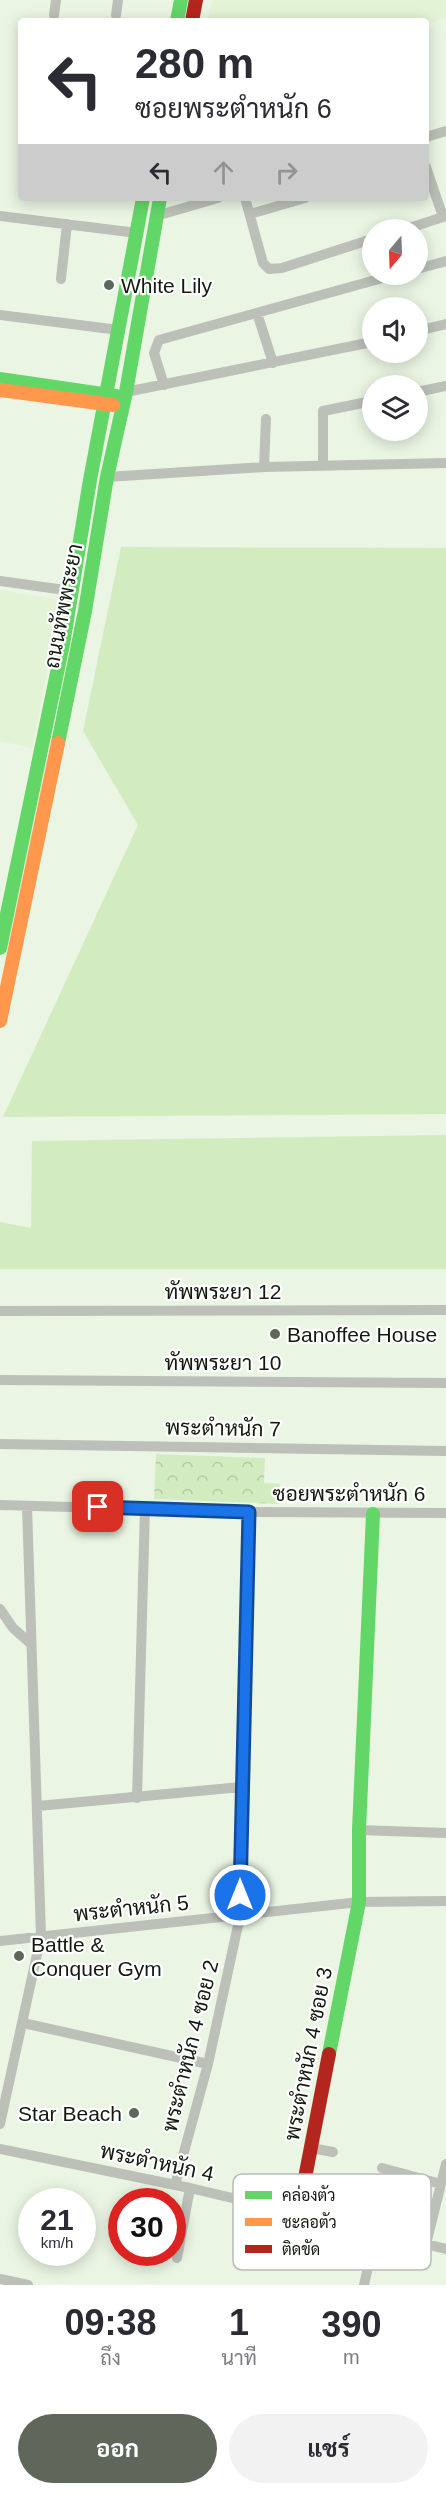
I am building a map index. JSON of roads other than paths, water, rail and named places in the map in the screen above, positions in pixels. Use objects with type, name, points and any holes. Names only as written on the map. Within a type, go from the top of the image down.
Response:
[{"type":"main road","points":[[178,18],[181,0]]},
{"type":"main road","points":[[193,18],[196,0]]},
{"type":"main road","name":"ถนนทัพพระยา","points":[[0,948],[72,591],[142,201]]},
{"type":"main road","name":"ถนนทัพพระยา","points":[[0,1021],[5,970],[85,611],[107,477],[124,399],[159,201]]},
{"type":"main road","points":[[0,379],[106,399]]},
{"type":"main road","points":[[0,390],[124,399]]},
{"type":"main road","name":"พระตำหนัก 4 ซอย 3","points":[[306,2174],[359,1902],[359,1830],[373,1514]]},
{"type":"street","points":[[54,15],[56,0]]},
{"type":"street","points":[[116,15],[118,0]]},
{"type":"street","points":[[429,136],[446,131]]},
{"type":"street","points":[[428,221],[444,216],[429,175]]},
{"type":"street","points":[[156,216],[208,201]]},
{"type":"street","points":[[246,201],[263,263],[269,269],[282,268],[362,242]]},
{"type":"street","points":[[250,214],[295,201]]},
{"type":"street","points":[[0,216],[137,233]]},
{"type":"street","points":[[61,279],[67,224]]},
{"type":"street","points":[[428,266],[446,261]]},
{"type":"street","points":[[164,385],[154,353],[159,340],[362,284]]},
{"type":"street","points":[[257,313],[273,363]]},
{"type":"street","points":[[0,315],[119,330]]},
{"type":"street","points":[[428,328],[446,324]]},
{"type":"street","points":[[124,399],[164,385],[362,344]]},
{"type":"street","points":[[428,390],[446,386]]},
{"type":"street","points":[[322,466],[322,411],[362,403]]},
{"type":"street","points":[[264,467],[266,419]]},
{"type":"street","points":[[107,477],[264,467],[446,463]]},
{"type":"street","points":[[0,581],[72,591]]},
{"type":"street","name":"ทัพพระยา 12","points":[[0,1311],[446,1310]]},
{"type":"street","name":"ทัพพระยา 10","points":[[0,1380],[446,1383]]},
{"type":"street","name":"พระตำหนัก 7","points":[[0,1444],[446,1451]]},
{"type":"street","name":"ซอยพระตำหนัก 6","points":[[0,1505],[249,1512],[446,1513]]},
{"type":"street","points":[[0,2124],[41,1936],[27,1506]]},
{"type":"street","points":[[137,1798],[145,1508]]},
{"type":"street","name":"พระตำหนัก 4 ซอย 2","points":[[175,2185],[208,2064],[240,1916],[241,1787],[249,1512]]},
{"type":"street","points":[[0,1609],[13,1628],[30,1643]]},
{"type":"street","points":[[38,1806],[241,1787]]},
{"type":"street","points":[[359,1830],[446,1833]]},
{"type":"street","name":"พระตำหนัก 5","points":[[0,1941],[359,1902],[446,1901]]},
{"type":"street","points":[[23,2023],[208,2064]]},
{"type":"street","points":[[311,2148],[333,2152]]},
{"type":"street","name":"พระตำหนัก 4","points":[[0,2149],[233,2198]]},
{"type":"street","points":[[431,2224],[446,2164]]},
{"type":"street","points":[[382,2168],[404,2174]]},
{"type":"street","points":[[431,2181],[441,2184]]},
{"type":"street","points":[[186,2210],[190,2188]]},
{"type":"street","name":"พระตำหนัก 4","points":[[431,2245],[446,2249]]},
{"type":"street","points":[[364,2285],[367,2270]]},
{"type":"street","points":[[0,2279],[28,2285]]},
{"type":"place","name":"White Lily","points":[[109,285]]},
{"type":"place","name":"Banoffee House","points":[[275,1334]]},
{"type":"place","name":"Battle & Conquer Gym","points":[[19,1956]]},
{"type":"place","name":"Star Beach","points":[[134,2113]]}]
